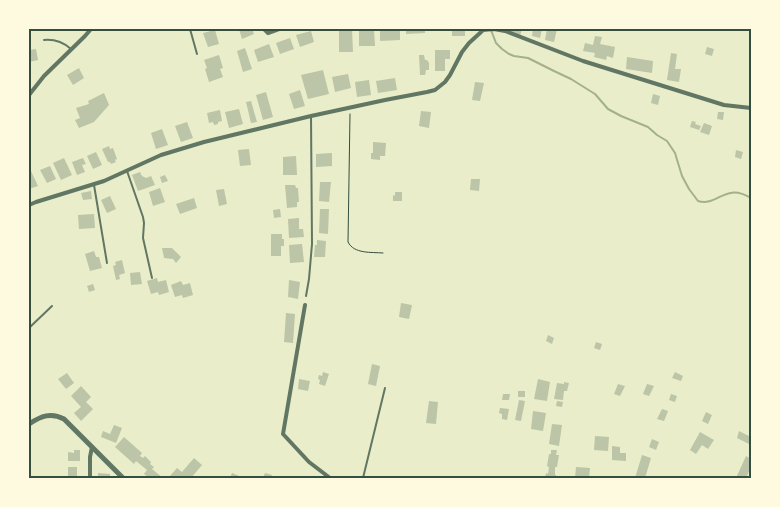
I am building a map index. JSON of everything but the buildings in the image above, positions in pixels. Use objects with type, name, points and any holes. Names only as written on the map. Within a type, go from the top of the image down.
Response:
[{"type":"street","points":[[29,95],[44,76],[91,29]]},
{"type":"street","points":[[264,29],[268,32],[279,29]]},
{"type":"street","points":[[29,205],[94,185],[175,150],[210,140],[350,107],[435,90],[445,82],[469,43],[484,30],[505,31],[583,61],[724,105],[751,108]]},
{"type":"street","points":[[305,305],[283,434],[309,462],[330,478]]},
{"type":"street","points":[[29,424],[36,419],[48,415],[59,417],[68,422],[123,478]]},
{"type":"street","points":[[90,478],[92,447]]},
{"type":"lane","points":[[190,29],[198,54]]},
{"type":"lane","points":[[44,40],[58,41],[66,44],[71,49]]},
{"type":"lane","points":[[306,296],[312,244],[310,116]]},
{"type":"lane","points":[[127,171],[143,217],[143,238],[152,278]]},
{"type":"lane","points":[[94,185],[108,263]]},
{"type":"lane","points":[[29,328],[52,306]]},
{"type":"lane","points":[[363,478],[385,388]]},
{"type":"path","points":[[350,107],[348,242],[351,248],[356,250],[383,253]]},
{"type":"waterway","points":[[491,30],[496,43],[509,54],[528,58],[571,79],[595,94],[608,109],[648,127],[667,141],[675,153],[682,176],[698,201],[711,201],[734,193],[751,198]]}]
